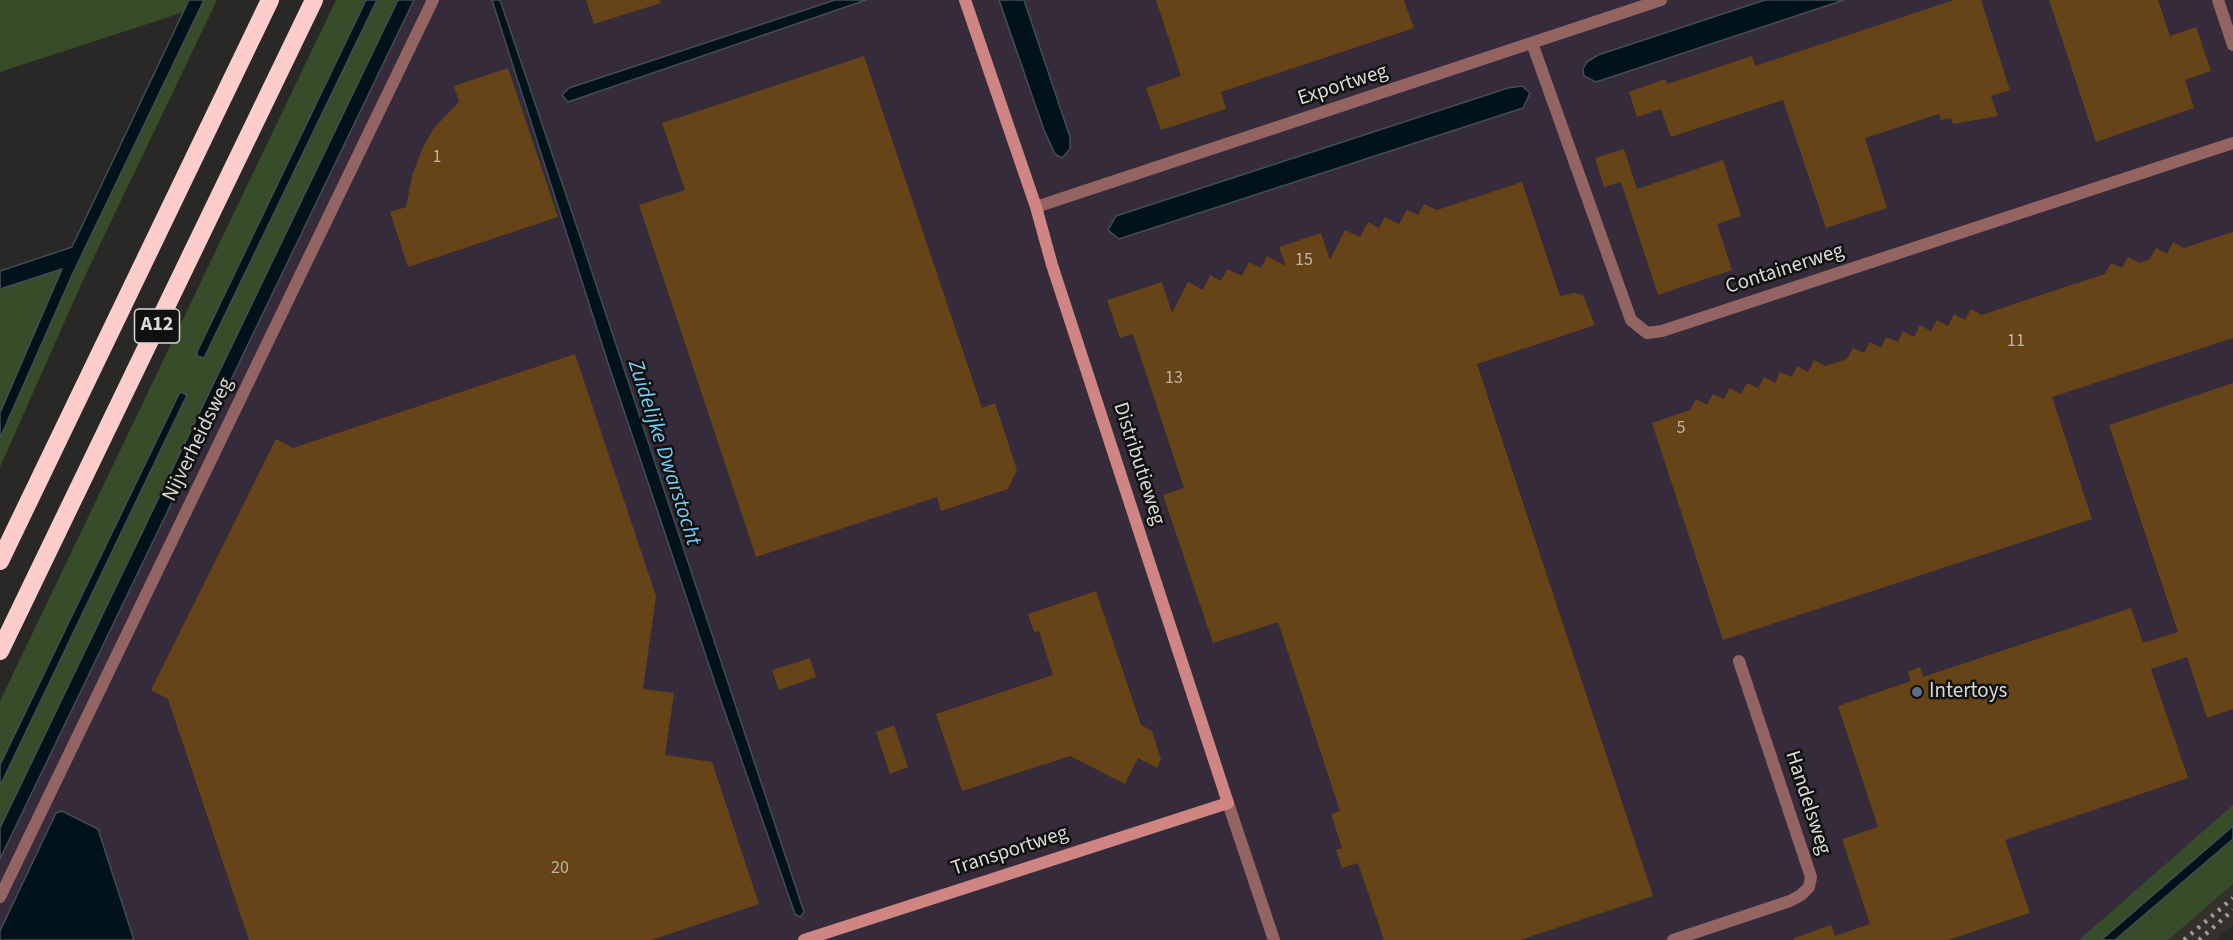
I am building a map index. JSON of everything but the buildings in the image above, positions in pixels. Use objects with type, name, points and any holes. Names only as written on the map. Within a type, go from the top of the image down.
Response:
[{"type":"highway","name":"A12","points":[[0,561],[270,0]]},
{"type":"highway","name":"A12","points":[[0,651],[314,0]]},
{"type":"street","name":"Nijverheidsweg","points":[[0,897],[433,0]]},
{"type":"street","name":"Distributieweg","points":[[965,0],[1036,207],[1055,274],[1274,940]]},
{"type":"street","name":"Exportweg","points":[[1036,207],[1661,0]]},
{"type":"street","points":[[2218,0],[2233,45]]},
{"type":"street","name":"Containerweg","points":[[1532,43],[1631,320],[1647,333],[1662,331],[2233,143]]},
{"type":"street","name":"Handelsweg","points":[[1673,940],[1790,901],[1809,887],[1811,877],[1739,661]]},
{"type":"street","name":"Transportweg","points":[[804,940],[1228,803]]},
{"type":"shaded area","points":[[189,0],[204,0],[73,273],[0,438],[0,413],[62,269],[0,289],[0,271],[72,247]]},
{"type":"shaded area","points":[[366,0],[377,0],[204,358],[197,356],[197,352]]},
{"type":"shaded area","points":[[398,0],[414,0],[0,859],[0,828]]},
{"type":"shaded area","points":[[399,0],[2233,0],[2233,819],[2093,940],[0,940],[0,833]]},
{"type":"shaded area","points":[[492,0],[500,0],[583,245],[804,912],[800,917],[795,914],[720,698],[608,363]]},
{"type":"shaded area","points":[[835,0],[866,0],[568,102],[562,95],[569,88]]},
{"type":"shaded area","points":[[999,0],[1024,0],[1070,137],[1070,149],[1062,158],[1055,154],[1044,130]]},
{"type":"shaded area","points":[[1765,0],[1844,0],[1596,82],[1584,76],[1583,69],[1587,62],[1598,55]]},
{"type":"shaded area","points":[[1522,86],[1530,93],[1523,108],[1119,239],[1108,230],[1116,216],[1508,88]]},
{"type":"shaded area","points":[[180,392],[187,395],[0,786],[0,765]]},
{"type":"shaded area","points":[[62,811],[98,829],[134,940],[0,940],[0,931],[56,813]]},
{"type":"shaded area","points":[[2233,826],[2233,839],[2115,940],[2101,940]]},
{"type":"shaded area","points":[[2233,884],[2233,925],[2216,940],[2168,940]]},
{"type":"green space","points":[[0,0],[189,0],[184,12],[0,72]]},
{"type":"green space","points":[[204,0],[217,0],[83,280],[0,467],[0,438],[73,273]]},
{"type":"green space","points":[[336,0],[366,0],[197,352],[204,358],[377,0],[398,0],[0,828],[0,786],[187,396],[180,393],[0,765],[0,701]]},
{"type":"green space","points":[[63,269],[16,376],[0,413],[0,289]]},
{"type":"green space","points":[[2233,805],[2233,826],[2101,940],[2079,940]]},
{"type":"green space","points":[[2233,839],[2233,884],[2168,940],[2115,940]]},
{"type":"railway","points":[[2184,940],[2233,898]]},
{"type":"railway","points":[[2199,940],[2233,910]]},
{"type":"place","name":"Intertoys","points":[[1917,692]]},
{"type":"water label","name":"Zuidelijke Dwarstocht","points":[[663,453]]}]
